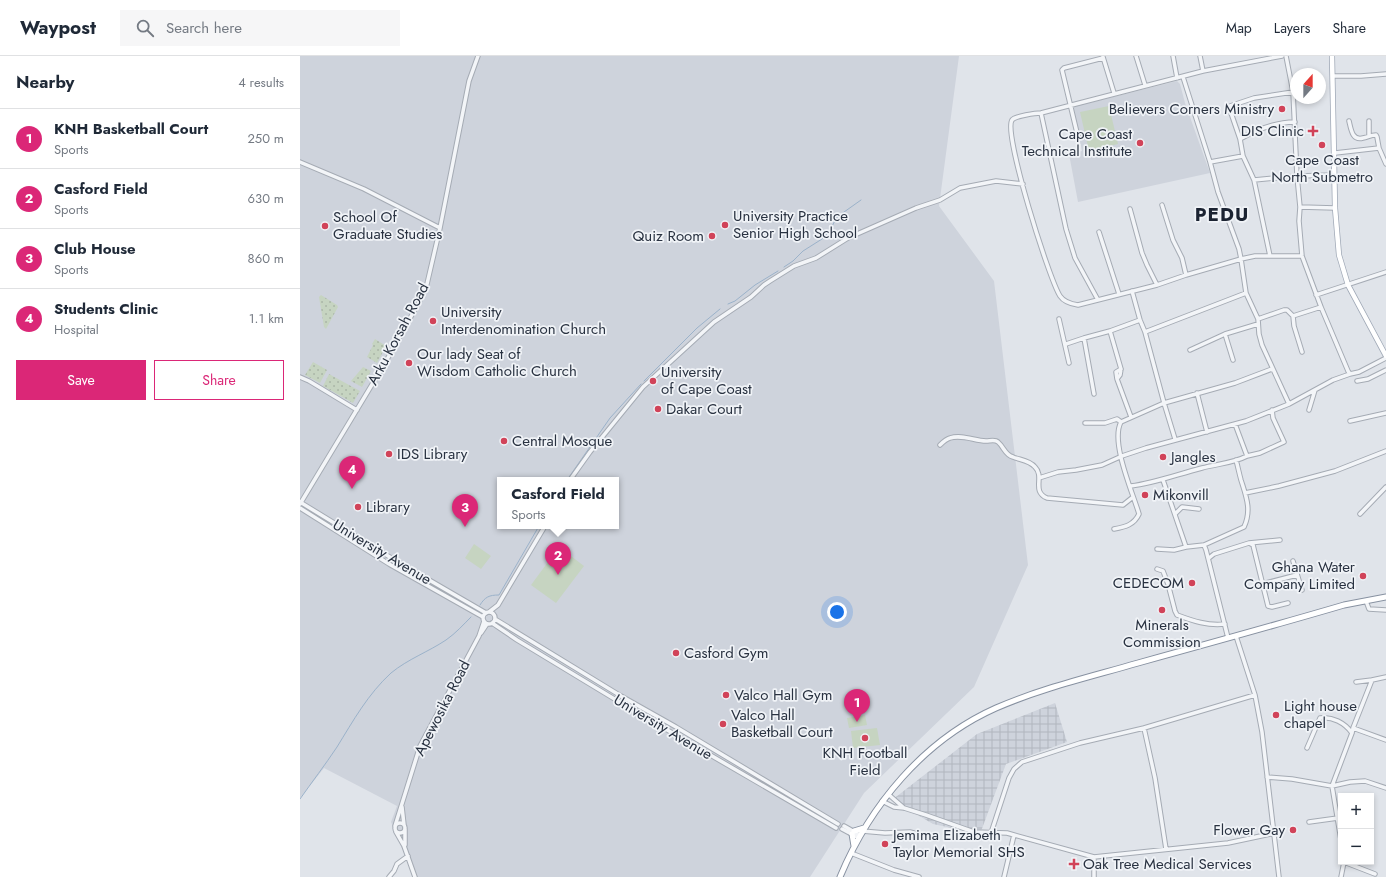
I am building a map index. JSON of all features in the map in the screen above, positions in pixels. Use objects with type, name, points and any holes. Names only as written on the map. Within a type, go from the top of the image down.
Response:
[{"type":"highway","points":[[1354,603],[1360,600],[1386,594]]},
{"type":"highway","points":[[840,877],[854,846],[882,801],[906,773],[943,741],[963,727],[995,709],[1048,689],[1354,603],[1386,597]]},
{"type":"highway","points":[[854,846],[853,833],[862,833]]},
{"type":"main road","points":[[1334,57],[1335,175],[1339,256],[1348,285],[1384,347],[1386,357]]},
{"type":"street","name":"Arku Korsah Road","points":[[300,503],[357,410],[421,297],[430,273],[469,81],[478,56]]},
{"type":"street","points":[[1136,56],[1145,85]]},
{"type":"street","points":[[1173,56],[1177,78]]},
{"type":"street","points":[[1200,56],[1203,71]]},
{"type":"street","points":[[1254,56],[1256,62]]},
{"type":"street","points":[[1282,56],[1203,71],[1145,85],[1015,118],[1012,120],[1011,124],[1023,184],[1048,269],[1060,298],[1066,302],[1078,305],[1157,285],[1186,274],[1255,256],[1302,256]]},
{"type":"street","points":[[1286,56],[1290,77]]},
{"type":"street","points":[[1078,137],[1062,71],[1063,68],[1103,57],[1114,93]]},
{"type":"street","points":[[1334,76],[1386,74]]},
{"type":"street","points":[[1183,77],[1218,192],[1239,249],[1246,293],[1258,319],[1259,334],[1262,345],[1272,369],[1290,404]]},
{"type":"street","points":[[1270,256],[1254,180],[1243,156],[1240,139],[1230,106],[1254,98],[1290,92]]},
{"type":"street","points":[[1294,104],[1302,256],[1321,307],[1350,374]]},
{"type":"street","points":[[1041,112],[1066,229],[1075,258],[1098,300]]},
{"type":"street","points":[[1349,121],[1351,132],[1355,137],[1360,139],[1369,136],[1376,136],[1379,148],[1386,164]]},
{"type":"street","points":[[1369,121],[1369,136]]},
{"type":"street","points":[[1240,139],[1268,126],[1295,122]]},
{"type":"street","points":[[1335,153],[1379,148]]},
{"type":"street","points":[[1210,162],[1243,156]]},
{"type":"street","points":[[300,162],[364,189],[440,228]]},
{"type":"street","points":[[1254,180],[1297,176],[1335,175]]},
{"type":"street","points":[[572,477],[590,452],[639,392],[697,338],[729,312],[751,297],[764,285],[794,266],[816,258],[848,238],[916,208],[940,200],[960,188],[996,181],[1023,184]]},
{"type":"street","points":[[1162,205],[1173,240],[1182,258],[1186,274]]},
{"type":"street","points":[[1300,208],[1336,208]]},
{"type":"street","points":[[1130,209],[1142,253],[1157,285]]},
{"type":"street","points":[[1099,232],[1119,294]]},
{"type":"street","points":[[1316,294],[1386,272]]},
{"type":"street","points":[[1132,291],[1175,439]]},
{"type":"street","points":[[1145,332],[1246,293]]},
{"type":"street","points":[[1293,316],[1321,307]]},
{"type":"street","points":[[1258,319],[1286,310],[1293,316],[1294,326],[1302,352]]},
{"type":"street","points":[[1059,319],[1066,344],[1069,363]]},
{"type":"street","points":[[1066,344],[1110,331],[1140,320]]},
{"type":"street","points":[[1190,350],[1225,334],[1258,324]]},
{"type":"street","points":[[1110,331],[1121,369],[1120,375],[1117,379],[1131,417]]},
{"type":"street","points":[[1225,334],[1233,360]]},
{"type":"street","points":[[1084,338],[1094,394]]},
{"type":"street","points":[[1039,478],[1058,472],[1102,465],[1122,456],[1175,439],[1235,424],[1290,404],[1332,380],[1359,372],[1386,357]]},
{"type":"street","points":[[1114,529],[1133,523],[1137,519],[1138,514],[1131,486],[1124,467],[1117,434],[1118,427],[1121,422],[1164,403],[1235,383],[1272,369]]},
{"type":"street","points":[[1357,381],[1368,379],[1386,370]]},
{"type":"street","points":[[300,377],[357,410]]},
{"type":"street","points":[[1309,410],[1315,390]]},
{"type":"street","points":[[1197,393],[1207,432]]},
{"type":"street","points":[[1131,486],[1163,480],[1202,468],[1236,460],[1260,453],[1284,442],[1273,418],[1272,410]]},
{"type":"street","points":[[1350,421],[1386,413]]},
{"type":"street","points":[[1085,423],[1105,423],[1117,420],[1121,422]]},
{"type":"street","points":[[1235,424],[1247,456]]},
{"type":"street","points":[[940,445],[950,438],[956,437],[985,441],[995,440],[1008,455],[1026,461],[1035,467],[1038,471],[1039,492],[1047,498],[1123,505],[1133,497]]},
{"type":"street","points":[[1245,493],[1279,486],[1334,471],[1386,451]]},
{"type":"street","points":[[1157,549],[1174,550],[1204,545],[1244,527],[1247,521],[1248,502],[1236,460]]},
{"type":"street","points":[[1163,480],[1186,547]]},
{"type":"street","points":[[1360,514],[1386,487]]},
{"type":"street","name":"University Avenue","points":[[300,503],[393,559],[488,613]]},
{"type":"street","points":[[1175,514],[1182,507],[1199,509]]},
{"type":"street","name":"University Avenue","points":[[300,508],[389,564],[483,619]]},
{"type":"street","points":[[487,624],[492,624],[495,620],[494,615],[498,606],[543,529]]},
{"type":"street","points":[[1209,558],[1214,554],[1249,543],[1280,540]]},
{"type":"street","points":[[1249,543],[1252,546],[1268,606],[1272,607],[1288,604]]},
{"type":"street","points":[[1204,545],[1209,558],[1228,638]]},
{"type":"street","points":[[1293,561],[1302,590]]},
{"type":"street","points":[[1157,570],[1163,572],[1166,578],[1177,615],[1211,625],[1225,624]]},
{"type":"street","points":[[1262,584],[1297,575]]},
{"type":"street","points":[[1366,601],[1369,609],[1386,610]]},
{"type":"street","points":[[479,636],[483,619],[488,613],[498,606]]},
{"type":"street","points":[[488,613],[494,615]]},
{"type":"street","points":[[483,619],[487,624]]},
{"type":"street","name":"University Avenue","points":[[495,620],[838,824]]},
{"type":"street","points":[[479,636],[487,624]]},
{"type":"street","name":"University Avenue","points":[[492,624],[618,701],[836,828]]},
{"type":"street","name":"Apewosika Road","points":[[395,826],[420,746],[479,636]]},
{"type":"street","points":[[1236,636],[1255,695],[1262,732],[1280,877]]},
{"type":"street","points":[[1356,682],[1386,677]]},
{"type":"street","points":[[1309,822],[1338,818],[1332,786],[1372,680]]},
{"type":"street","points":[[990,833],[1009,778],[1014,769],[1022,762],[1080,743],[1144,728],[1255,695]]},
{"type":"street","points":[[1306,748],[1320,718],[1326,718],[1344,723],[1352,733]]},
{"type":"street","points":[[1144,728],[1156,778],[1166,849]]},
{"type":"street","points":[[1353,728],[1386,740]]},
{"type":"street","points":[[1267,777],[1292,779],[1332,786],[1350,782],[1366,781],[1386,788]]},
{"type":"street","points":[[888,794],[904,808]]},
{"type":"street","points":[[882,801],[894,807],[904,808],[969,831],[1014,835],[1094,857],[1242,841],[1275,834]]},
{"type":"street","name":"Apewosika Road","points":[[402,804],[404,846]]},
{"type":"street","points":[[398,823],[404,827],[402,832],[396,832],[395,826],[398,823]]},
{"type":"street","points":[[843,827],[853,833],[910,832],[936,839]]},
{"type":"street","name":"Apewosika Road","points":[[396,832],[404,846],[415,877]]},
{"type":"street","points":[[1004,877],[1014,835]]},
{"type":"street","points":[[851,853],[894,870],[919,877]]},
{"type":"street","points":[[389,877],[397,864],[408,856]]},
{"type":"street","points":[[1094,857],[1094,877]]},
{"type":"street","points":[[1341,877],[1343,865]]},
{"type":"street","points":[[1352,865],[1375,874]]},
{"type":"shaded area","name":"University of Cape Coast","points":[[300,56],[959,56],[939,206],[994,281],[1028,565],[974,687],[864,793],[810,877],[414,877],[391,822],[397,806],[324,768],[300,798]]},
{"type":"shaded area","name":"Cape Coast Technical Institute","points":[[1177,81],[1180,84],[1185,103],[1210,173],[1078,202],[1069,154],[1082,151],[1073,107]]},
{"type":"shaded area","points":[[1055,703],[1067,742],[1006,764],[980,834],[933,824],[892,800],[977,734]]},
{"type":"green space","points":[[1109,106],[1118,144],[1089,151],[1080,112]]},
{"type":"green space","points":[[321,295],[338,307],[326,329],[324,327],[319,297]]},
{"type":"green space","points":[[375,339],[386,346],[377,363],[367,357]]},
{"type":"green space","points":[[313,362],[327,370],[320,383],[305,375]]},
{"type":"green space","points":[[363,367],[371,371],[362,387],[351,381]]},
{"type":"green space","points":[[329,374],[360,391],[353,403],[323,386]]},
{"type":"green space","points":[[474,544],[491,556],[481,569],[465,558]]},
{"type":"green space","points":[[559,547],[584,566],[556,603],[531,585]]},
{"type":"green space","points":[[865,715],[867,725],[849,728],[847,718]]},
{"type":"green space","name":"KNH Football Field","points":[[877,728],[880,745],[853,748],[851,731]]},
{"type":"waterway","points":[[784,267],[793,261],[803,251],[822,239],[830,230],[837,217],[861,200]]},
{"type":"waterway","points":[[728,304],[735,301],[755,285],[778,271]]},
{"type":"waterway","points":[[644,381],[697,328],[720,309]]},
{"type":"waterway","points":[[569,477],[610,418],[641,384]]},
{"type":"waterway","points":[[480,605],[488,597],[499,595],[537,529]]},
{"type":"waterway","points":[[300,799],[337,747],[361,708],[383,681],[404,664],[446,640],[471,617]]},
{"type":"place","name":"Believers Corners Ministry","points":[[1282,109]]},
{"type":"place","name":"DIS Clinic","points":[[1313,131]]},
{"type":"place","name":"Cape Coast Technical Institute","points":[[1140,143]]},
{"type":"place","name":"Cape Coast North Submetro","points":[[1322,145]]},
{"type":"place","name":"University Practice Senior High School","points":[[725,225]]},
{"type":"place","name":"School Of Graduate Studies","points":[[325,226]]},
{"type":"place","name":"Quiz Room","points":[[712,236]]},
{"type":"place","name":"University Interdenomination Church","points":[[433,321]]},
{"type":"place","name":"Our lady Seat of Wisdom Catholic Church","points":[[409,363]]},
{"type":"place","name":"University of Cape Coast","points":[[653,381]]},
{"type":"place","name":"Dakar Court","points":[[658,409]]},
{"type":"place","name":"Central Mosque","points":[[504,441]]},
{"type":"place","name":"IDS Library","points":[[389,454]]},
{"type":"place","name":"Jangles","points":[[1163,457]]},
{"type":"place","name":"Students Clinic","points":[[352,489]]},
{"type":"place","name":"Mikonvill","points":[[1145,495]]},
{"type":"place","name":"Library","points":[[358,507]]},
{"type":"place","name":"Club House","points":[[465,527]]},
{"type":"place","name":"Casford Field","points":[[558,575]]},
{"type":"place","name":"Ghana Water Company Limited","points":[[1363,576]]},
{"type":"place","name":"CEDECOM","points":[[1192,583]]},
{"type":"place","name":"Minerals Commission","points":[[1162,610]]},
{"type":"place","name":"Casford Gym","points":[[676,653]]},
{"type":"place","name":"Valco Hall Gym","points":[[726,695]]},
{"type":"place","name":"Light house chapel","points":[[1276,715]]},
{"type":"place","name":"KNH Basketball Court","points":[[857,722]]},
{"type":"place","name":"Valco Hall Basketball Court","points":[[723,724]]},
{"type":"place","name":"KNH Football Field","points":[[865,738]]},
{"type":"place","name":"Flower Gay","points":[[1293,830]]},
{"type":"place","name":"Jemima Elizabeth Taylor Memorial SHS","points":[[885,844]]},
{"type":"place","name":"Oak Tree Medical Services","points":[[1074,864]]},
{"type":"district","name":"PEDU","points":[[1222,214]]}]
